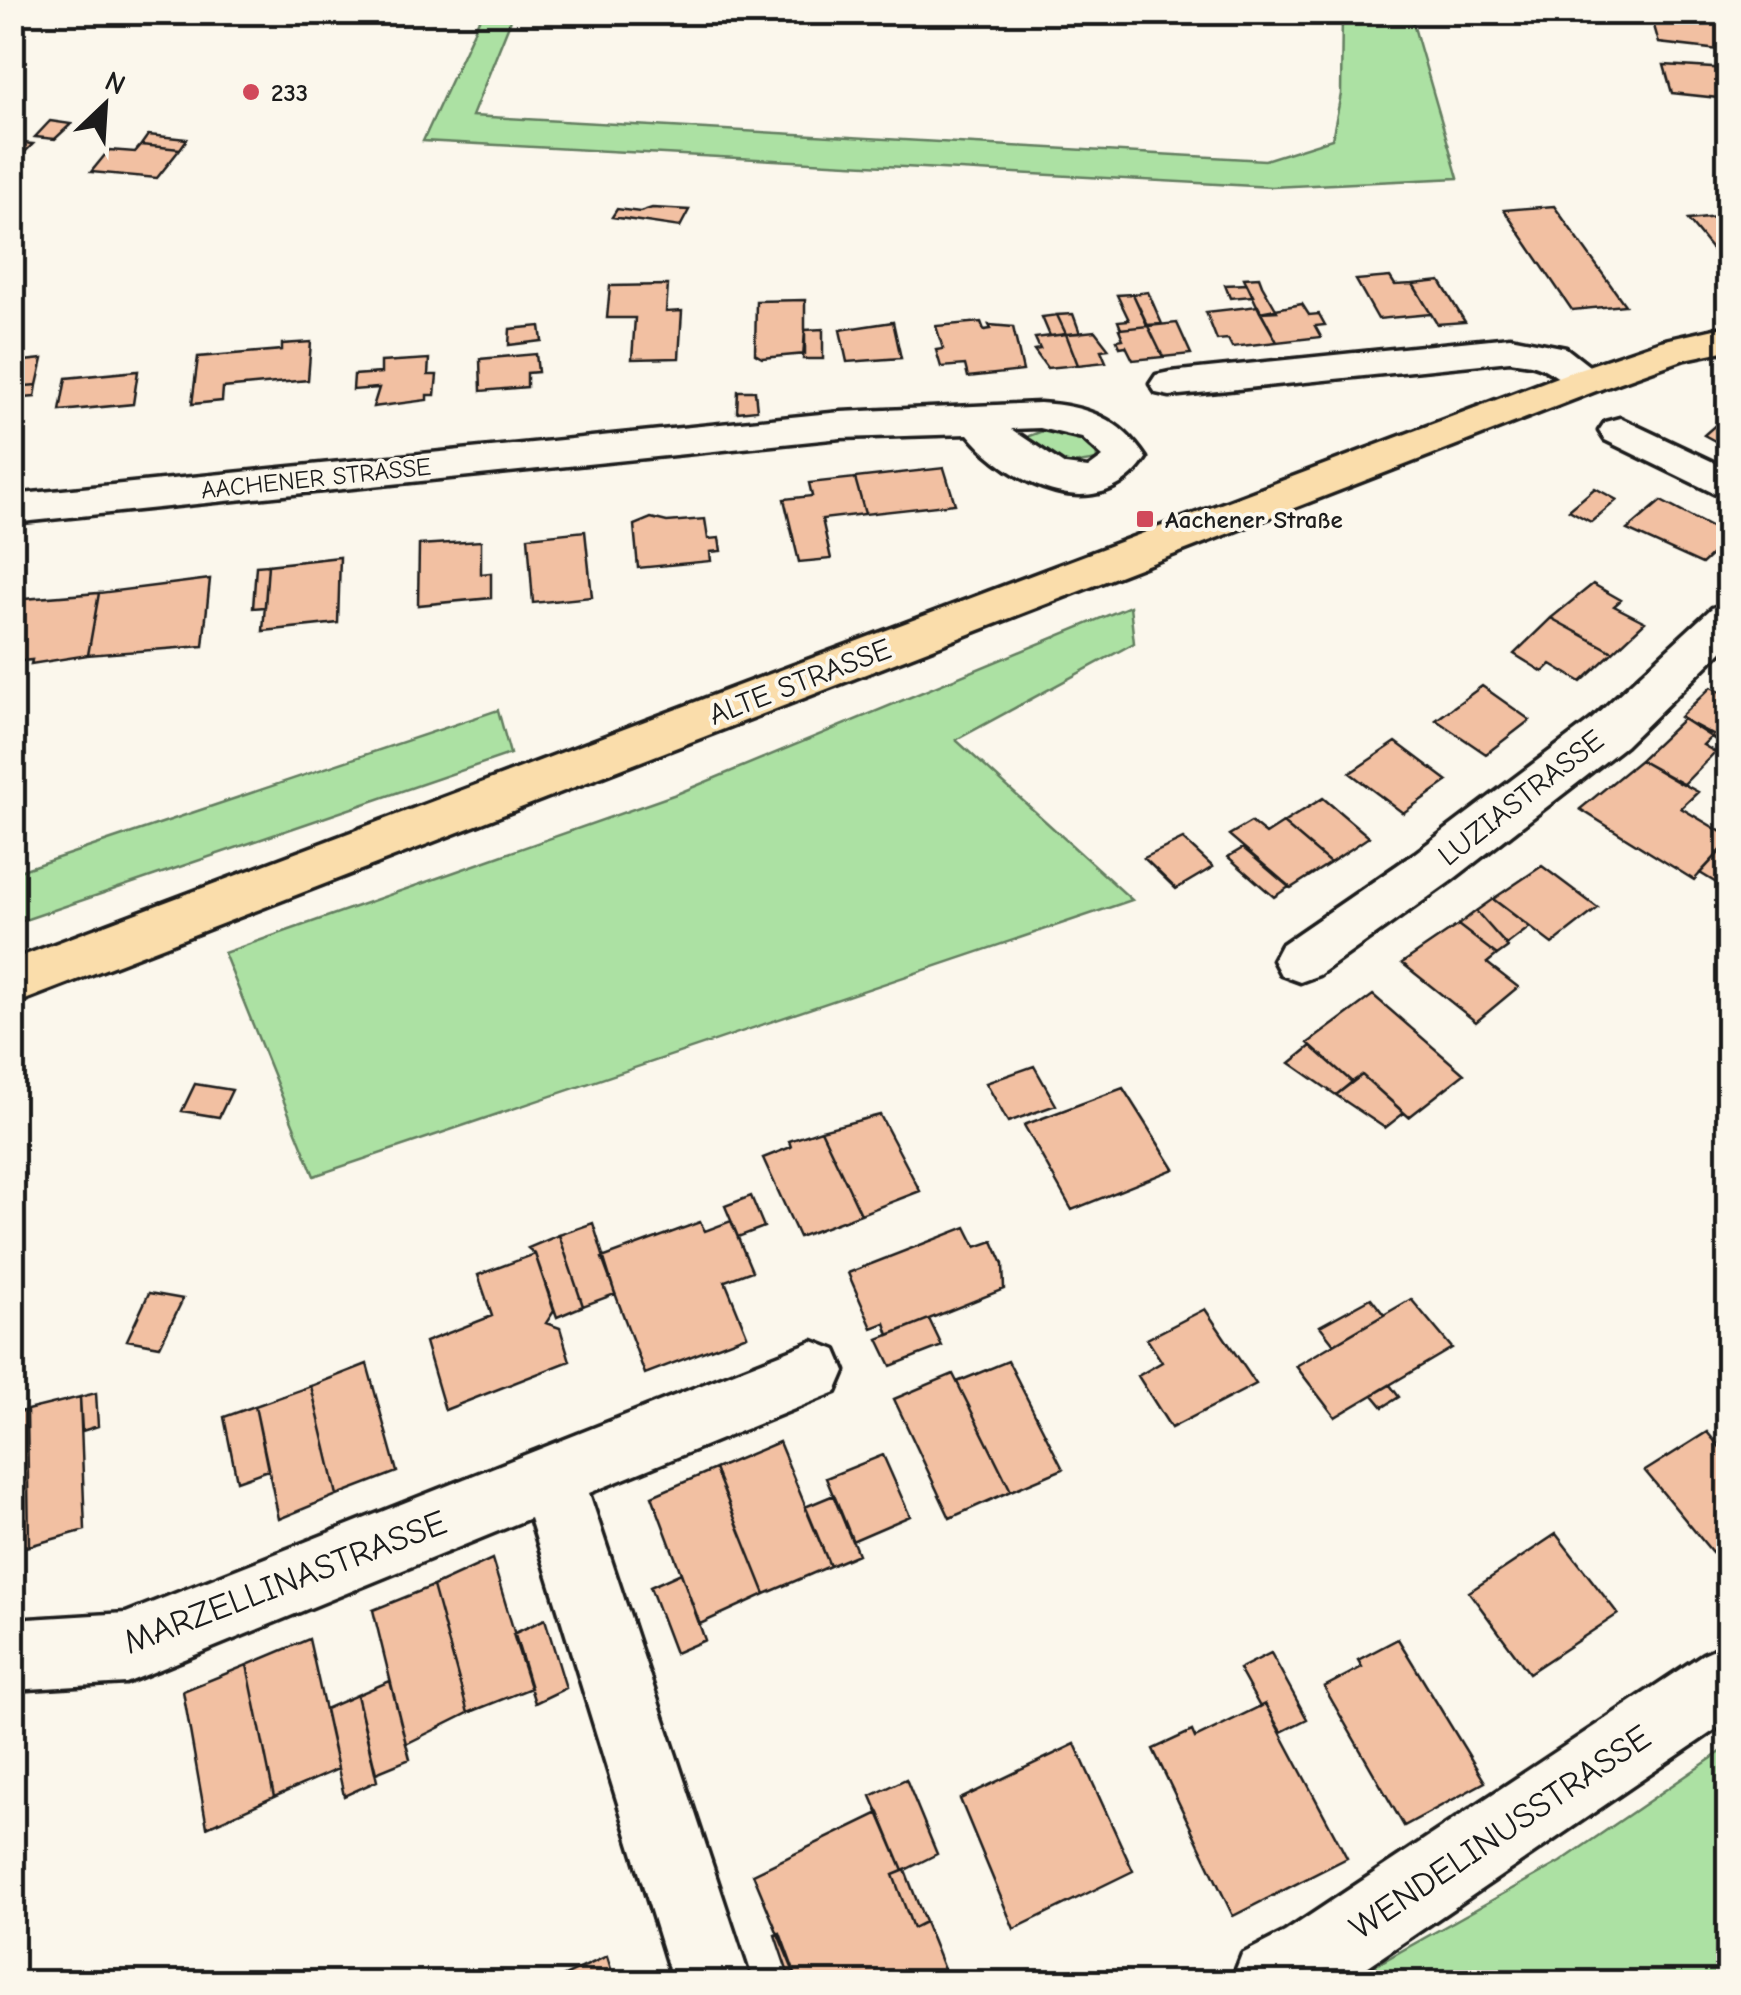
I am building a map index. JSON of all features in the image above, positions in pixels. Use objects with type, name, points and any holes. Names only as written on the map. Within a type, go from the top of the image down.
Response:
[{"type":"main road","points":[[1587,380],[1675,349],[1728,338]]},
{"type":"main road","name":"ALTE STRASSE","points":[[12,983],[1587,380]]},
{"type":"street","points":[[1170,384],[1510,349],[1552,356],[1587,380]]},
{"type":"street","name":"AACHENER STRASSE","points":[[12,509],[841,426],[979,420]]},
{"type":"street","points":[[1620,431],[1728,486]]},
{"type":"street","name":"LUZIASTRASSE","points":[[1300,960],[1433,867],[1608,733],[1728,618]]},
{"type":"street","name":"MARZELLINASTRASSE","points":[[12,1655],[126,1648],[813,1371]]},
{"type":"street","points":[[552,1478],[712,1982]]},
{"type":"street","name":"WENDELINUSSTRASSE","points":[[1270,1982],[1312,1959],[1728,1678]]},
{"type":"green space","points":[[514,12],[472,116],[1265,160],[1332,139],[1341,94],[1342,13],[1410,13],[1458,178],[1272,187],[423,141],[482,13]]},
{"type":"green space","points":[[1048,429],[1077,436],[1096,446],[1097,460],[1066,465],[1027,445],[1029,436]]},
{"type":"green space","points":[[1130,606],[1134,643],[956,740],[1132,900],[314,1176],[224,953],[679,793]]},
{"type":"green space","points":[[498,710],[510,754],[13,924],[13,873]]},
{"type":"green space","points":[[1728,1747],[1728,1982],[1346,1982],[1560,1862]]},
{"type":"building","points":[[1650,12],[1728,16],[1728,51],[1659,43]]},
{"type":"building","points":[[1664,65],[1728,69],[1728,99],[1672,93]]},
{"type":"building","points":[[50,121],[71,124],[55,139],[35,137]]},
{"type":"building","points":[[148,135],[187,139],[180,149],[141,145]]},
{"type":"building","points":[[12,142],[33,144],[12,165]]},
{"type":"building","points":[[141,145],[180,149],[157,178],[91,172],[109,150],[135,152]]},
{"type":"building","points":[[1554,206],[1625,305],[1572,310],[1504,210]]},
{"type":"building","points":[[652,208],[689,210],[680,227],[612,217],[617,209],[640,212]]},
{"type":"building","points":[[1728,216],[1728,269],[1688,220]]},
{"type":"building","points":[[1259,277],[1277,311],[1260,312],[1244,278]]},
{"type":"building","points":[[1390,277],[1395,285],[1413,284],[1431,314],[1378,319],[1356,280]]},
{"type":"building","points":[[1440,281],[1465,322],[1437,324],[1413,284]]},
{"type":"building","points":[[1247,284],[1253,296],[1230,298],[1225,285]]},
{"type":"building","points":[[668,285],[666,312],[682,311],[679,358],[632,359],[635,318],[607,318],[610,286]]},
{"type":"building","points":[[1148,292],[1162,324],[1147,325],[1133,294]]},
{"type":"building","points":[[1133,294],[1148,326],[1121,329],[1118,321],[1129,320],[1117,295]]},
{"type":"building","points":[[805,300],[805,354],[762,358],[755,354],[756,301]]},
{"type":"building","points":[[1302,304],[1309,315],[1319,314],[1325,325],[1315,326],[1321,337],[1277,342],[1260,312]]},
{"type":"building","points":[[1258,306],[1277,342],[1232,347],[1228,339],[1217,340],[1206,312]]},
{"type":"building","points":[[1073,314],[1080,333],[1066,334],[1057,315]]},
{"type":"building","points":[[1057,315],[1066,334],[1050,336],[1042,317]]},
{"type":"building","points":[[893,322],[901,358],[847,362],[840,330]]},
{"type":"building","points":[[981,322],[984,330],[991,329],[989,325],[1013,327],[1023,371],[968,377],[965,365],[941,367],[936,350],[943,349],[936,326]]},
{"type":"building","points":[[1177,323],[1191,354],[1163,357],[1148,326]]},
{"type":"building","points":[[540,326],[542,341],[509,345],[510,329]]},
{"type":"building","points":[[1148,326],[1163,357],[1133,360],[1126,346],[1120,347],[1117,340],[1123,339],[1119,329]]},
{"type":"building","points":[[823,329],[823,359],[803,359],[805,330]]},
{"type":"building","points":[[1095,331],[1109,349],[1101,350],[1106,362],[1078,365],[1066,334]]},
{"type":"building","points":[[1066,334],[1078,365],[1047,368],[1034,350],[1040,349],[1035,338]]},
{"type":"building","points":[[311,342],[308,380],[223,388],[222,401],[192,404],[198,357],[282,350],[282,344]]},
{"type":"building","points":[[536,354],[538,372],[527,373],[527,387],[481,391],[480,359]]},
{"type":"building","points":[[43,359],[37,385],[12,387],[15,362]]},
{"type":"building","points":[[429,359],[428,375],[437,375],[435,395],[427,395],[427,400],[373,407],[379,388],[353,390],[354,375],[381,373],[381,362]]},
{"type":"building","points":[[138,371],[133,404],[60,411],[66,378]]},
{"type":"building","points":[[37,385],[35,397],[12,399],[12,387]]},
{"type":"building","points":[[738,391],[755,391],[757,410],[737,412]]},
{"type":"building","points":[[1728,414],[1728,448],[1704,435]]},
{"type":"building","points":[[944,468],[955,504],[865,514],[855,478]]},
{"type":"building","points":[[855,478],[865,514],[822,519],[831,559],[799,562],[784,499],[812,496],[809,483]]},
{"type":"building","points":[[1595,488],[1617,500],[1591,522],[1569,510]]},
{"type":"building","points":[[1661,501],[1728,536],[1728,540],[1702,564],[1627,530]]},
{"type":"building","points":[[651,518],[667,522],[705,519],[708,539],[719,538],[721,551],[710,552],[711,561],[638,568],[634,525]]},
{"type":"building","points":[[585,531],[592,597],[533,603],[528,537]]},
{"type":"building","points":[[481,541],[481,574],[491,573],[491,598],[418,605],[419,545]]},
{"type":"building","points":[[340,557],[338,623],[263,631],[268,565]]},
{"type":"building","points":[[268,565],[265,607],[253,608],[256,566]]},
{"type":"building","points":[[210,579],[203,646],[88,655],[99,593]]},
{"type":"building","points":[[1593,584],[1621,600],[1614,606],[1645,622],[1613,652],[1551,618]]},
{"type":"building","points":[[99,593],[88,655],[31,664],[32,660],[12,662],[12,600]]},
{"type":"building","points":[[1551,618],[1613,652],[1581,682],[1551,664],[1543,672],[1514,654]]},
{"type":"building","points":[[1482,686],[1530,720],[1486,754],[1436,720]]},
{"type":"building","points":[[1711,687],[1728,696],[1728,748],[1680,717]]},
{"type":"building","points":[[1683,719],[1713,735],[1703,745],[1715,752],[1683,785],[1640,760]]},
{"type":"building","points":[[1396,742],[1448,781],[1403,813],[1350,773]]},
{"type":"building","points":[[1640,760],[1698,792],[1681,808],[1728,836],[1728,843],[1694,880],[1580,809]]},
{"type":"building","points":[[1323,798],[1369,837],[1330,863],[1283,823]]},
{"type":"building","points":[[1251,822],[1266,834],[1283,823],[1330,863],[1291,888],[1229,835]]},
{"type":"building","points":[[1183,839],[1213,867],[1176,889],[1144,858]]},
{"type":"building","points":[[1728,843],[1728,890],[1700,873]]},
{"type":"building","points":[[1243,848],[1289,887],[1274,897],[1228,857]]},
{"type":"building","points":[[1542,866],[1598,908],[1552,944],[1493,899]]},
{"type":"building","points":[[1493,899],[1530,927],[1506,945],[1476,911]]},
{"type":"building","points":[[1476,911],[1508,947],[1497,955],[1458,925]]},
{"type":"building","points":[[1458,925],[1497,955],[1487,963],[1518,987],[1476,1022],[1402,963]]},
{"type":"building","points":[[1373,995],[1464,1074],[1409,1117],[1362,1075],[1352,1082],[1308,1043]]},
{"type":"building","points":[[1311,1046],[1352,1082],[1336,1095],[1290,1063]]},
{"type":"building","points":[[1034,1066],[1056,1105],[1008,1122],[986,1083]]},
{"type":"building","points":[[1362,1075],[1404,1113],[1385,1128],[1336,1095]]},
{"type":"building","points":[[195,1084],[232,1090],[219,1117],[182,1111]]},
{"type":"building","points":[[1123,1088],[1174,1169],[1072,1210],[1024,1125]]},
{"type":"building","points":[[880,1115],[920,1191],[861,1214],[821,1130]]},
{"type":"building","points":[[821,1130],[861,1214],[799,1237],[763,1158],[791,1147],[789,1141]]},
{"type":"building","points":[[751,1196],[764,1227],[738,1237],[725,1206]]},
{"type":"building","points":[[731,1221],[752,1271],[725,1281],[747,1335],[645,1374],[602,1258],[700,1222],[705,1231]]},
{"type":"building","points":[[593,1223],[615,1294],[583,1306],[559,1235]]},
{"type":"building","points":[[966,1227],[976,1247],[993,1241],[1003,1264],[1004,1289],[889,1335],[885,1323],[872,1328],[848,1273]]},
{"type":"building","points":[[559,1235],[583,1306],[557,1317],[535,1254],[528,1248]]},
{"type":"building","points":[[535,1254],[554,1311],[546,1323],[560,1328],[570,1361],[445,1410],[425,1342],[492,1316],[478,1275]]},
{"type":"building","points":[[149,1293],[183,1299],[160,1346],[127,1340]]},
{"type":"building","points":[[1371,1298],[1384,1315],[1334,1344],[1320,1326]]},
{"type":"building","points":[[1411,1299],[1452,1348],[1335,1417],[1296,1366]]},
{"type":"building","points":[[1205,1309],[1256,1384],[1171,1428],[1138,1376],[1162,1362],[1147,1339]]},
{"type":"building","points":[[929,1319],[942,1346],[891,1366],[878,1339]]},
{"type":"building","points":[[1008,1361],[1063,1469],[1011,1491],[957,1382]]},
{"type":"building","points":[[367,1364],[397,1472],[337,1495],[311,1386]]},
{"type":"building","points":[[953,1374],[1011,1491],[950,1518],[894,1399]]},
{"type":"building","points":[[1390,1385],[1399,1397],[1383,1407],[1373,1395]]},
{"type":"building","points":[[311,1386],[337,1495],[279,1519],[255,1406]]},
{"type":"building","points":[[96,1393],[98,1426],[82,1431],[80,1397]]},
{"type":"building","points":[[80,1397],[85,1530],[29,1546],[27,1410]]},
{"type":"building","points":[[255,1406],[268,1470],[237,1481],[224,1417]]},
{"type":"building","points":[[27,1410],[29,1546],[12,1550],[12,1414]]},
{"type":"building","points":[[1707,1432],[1728,1457],[1728,1541],[1712,1552],[1645,1471]]},
{"type":"building","points":[[779,1442],[830,1566],[765,1594],[715,1469]]},
{"type":"building","points":[[883,1455],[910,1516],[852,1541],[826,1478]]},
{"type":"building","points":[[715,1469],[765,1594],[700,1624],[652,1496]]},
{"type":"building","points":[[834,1495],[858,1554],[830,1566],[805,1507]]},
{"type":"building","points":[[1556,1534],[1618,1614],[1529,1673],[1469,1592]]},
{"type":"building","points":[[492,1559],[531,1688],[468,1713],[433,1586]]},
{"type":"building","points":[[681,1573],[705,1640],[675,1653],[650,1587]]},
{"type":"building","points":[[433,1586],[468,1713],[406,1744],[373,1610]]},
{"type":"building","points":[[545,1619],[566,1688],[535,1703],[513,1634]]},
{"type":"building","points":[[309,1639],[338,1769],[274,1797],[247,1665]]},
{"type":"building","points":[[1398,1639],[1485,1782],[1404,1826],[1324,1687],[1362,1667],[1358,1660]]},
{"type":"building","points":[[1271,1653],[1307,1719],[1281,1732],[1265,1704],[1260,1707],[1239,1669]]},
{"type":"building","points":[[247,1665],[274,1797],[207,1827],[183,1691]]},
{"type":"building","points":[[390,1681],[410,1759],[376,1773],[357,1695]]},
{"type":"building","points":[[357,1695],[377,1781],[344,1796],[325,1709]]},
{"type":"building","points":[[1265,1704],[1347,1858],[1233,1916],[1153,1749],[1192,1731],[1195,1738]]},
{"type":"building","points":[[1075,1744],[1133,1871],[1014,1929],[960,1799]]},
{"type":"building","points":[[906,1779],[937,1854],[903,1871],[871,1796]]},
{"type":"building","points":[[879,1813],[903,1871],[893,1875],[913,1928],[925,1922],[949,1982],[798,1982],[753,1874]]},
{"type":"building","points":[[905,1870],[925,1922],[913,1928],[893,1875]]},
{"type":"building","points":[[780,1933],[798,1982],[791,1982],[775,1935]]},
{"type":"building","points":[[607,1956],[615,1982],[552,1982]]},
{"type":"place","name":"233","points":[[251,92]]},
{"type":"place","name":"Aachener Straße","points":[[1145,519]]}]
